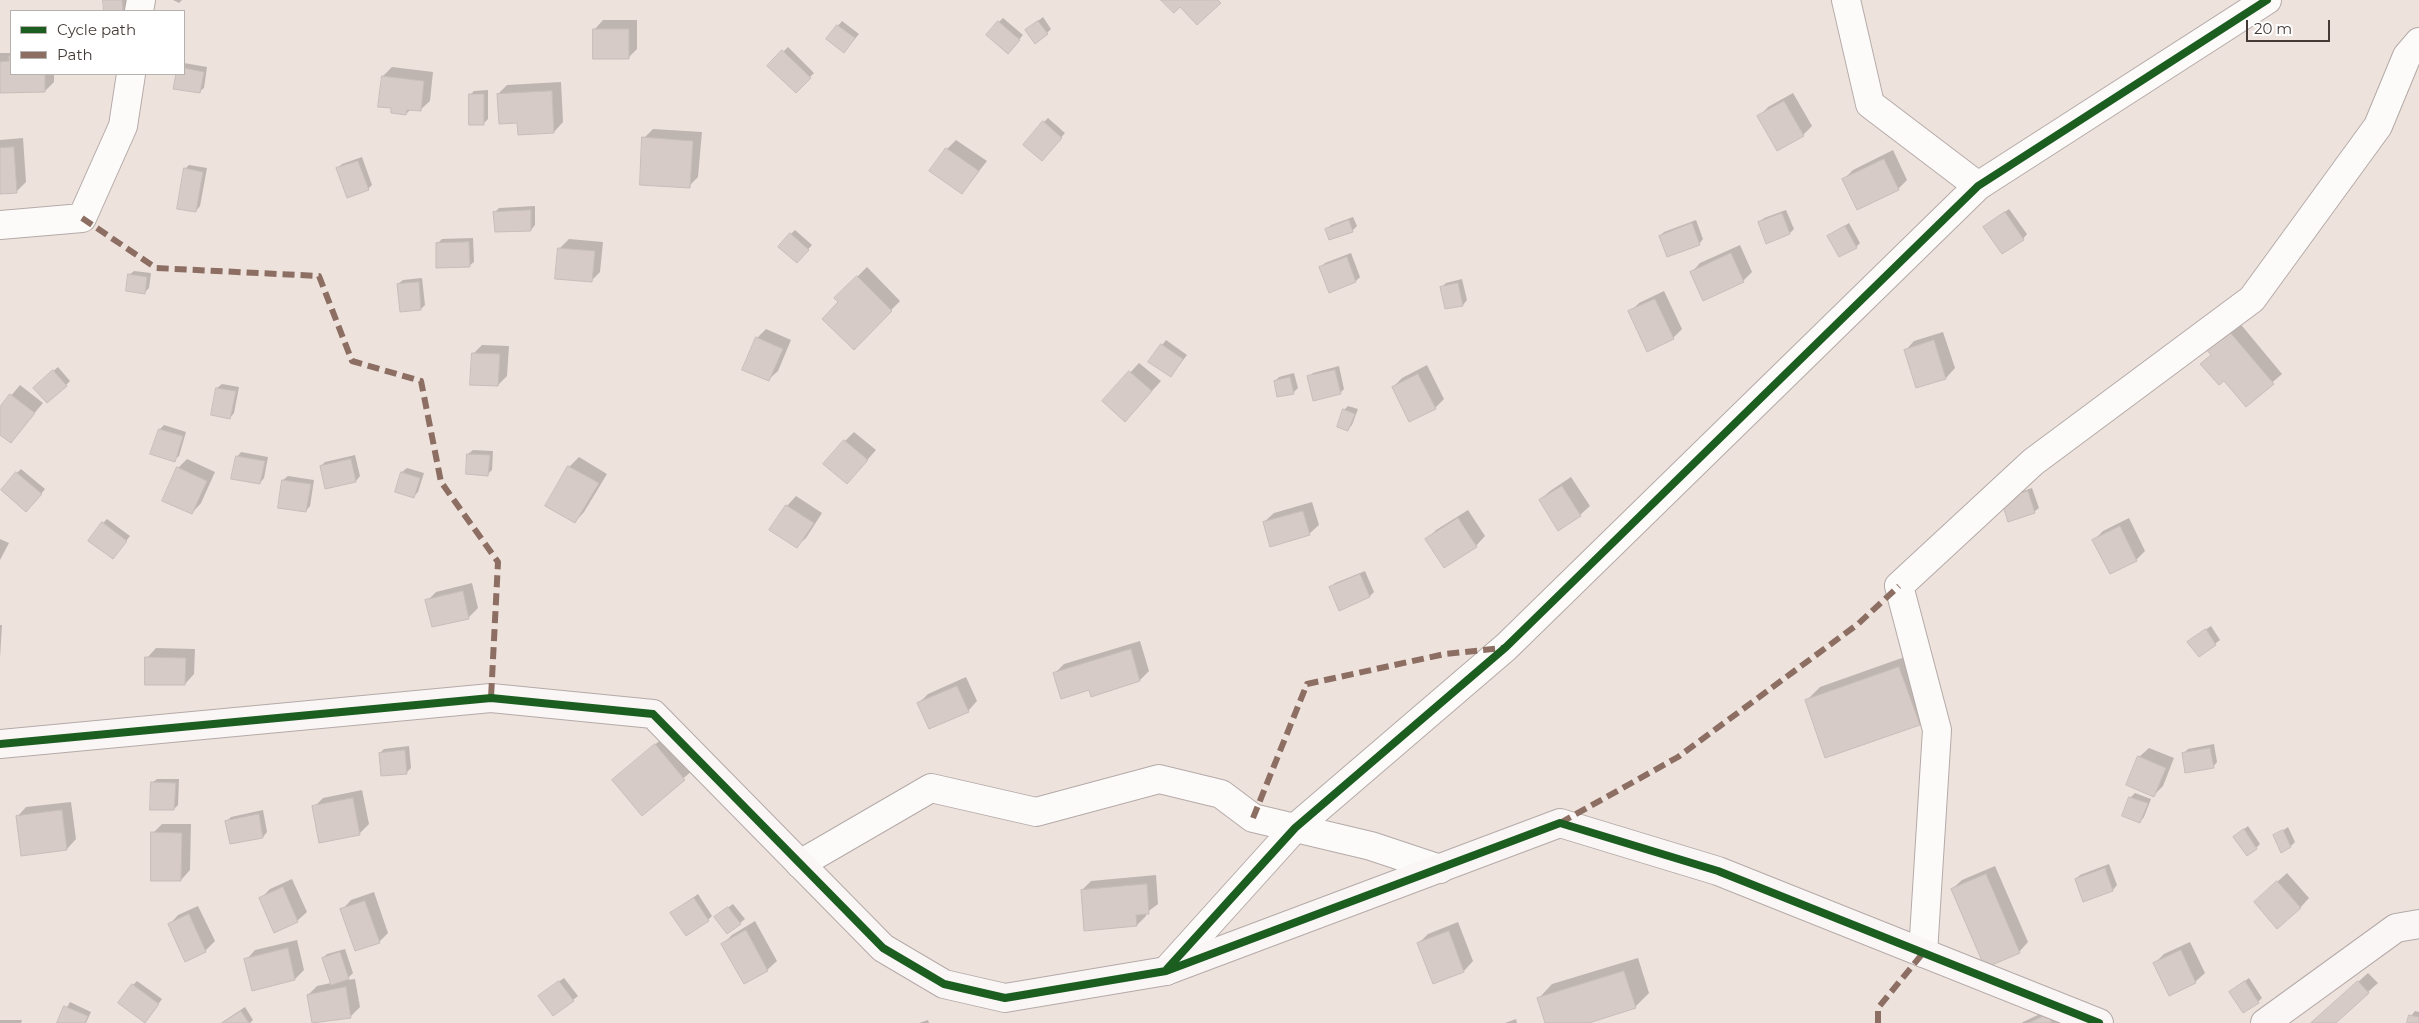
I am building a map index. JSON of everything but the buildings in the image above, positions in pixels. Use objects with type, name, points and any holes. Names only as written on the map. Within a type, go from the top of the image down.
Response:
[{"type":"street","points":[[1846,0],[1870,104],[1978,186]]},
{"type":"street","points":[[1166,971],[1295,828],[1506,647],[1978,186],[2267,0]]},
{"type":"street","points":[[1923,953],[1937,730],[1899,586],[2032,462],[2252,299],[2378,126],[2407,56],[2419,42]]},
{"type":"street","points":[[0,225],[82,218],[123,126],[131,75]]},
{"type":"street","points":[[0,744],[491,698],[652,714],[883,948],[944,984],[1005,998],[1166,971],[1560,823],[1718,871],[2099,1023]]},
{"type":"street","points":[[800,864],[931,788],[1036,812],[1159,779],[1221,794],[1253,818],[1371,846],[1440,869]]},
{"type":"street","points":[[2265,1023],[2396,928],[2419,924]]},
{"type":"marked path","points":[[82,218],[156,268],[319,276],[352,361],[421,381],[441,482],[498,562],[491,698]]},
{"type":"marked path","points":[[1560,823],[1678,757],[1858,624],[1899,586]]},
{"type":"marked path","points":[[1253,818],[1307,684],[1445,654],[1503,648]]},
{"type":"marked path","points":[[1878,1023],[1878,1008],[1923,953]]},
{"type":"cycle path","points":[[1167,969],[1295,828],[1506,647],[1978,186],[2267,0]]},
{"type":"cycle path","points":[[0,744],[491,698],[653,714],[883,948],[944,984],[1005,998],[1166,971],[1560,823],[1718,871],[2099,1023]]}]
